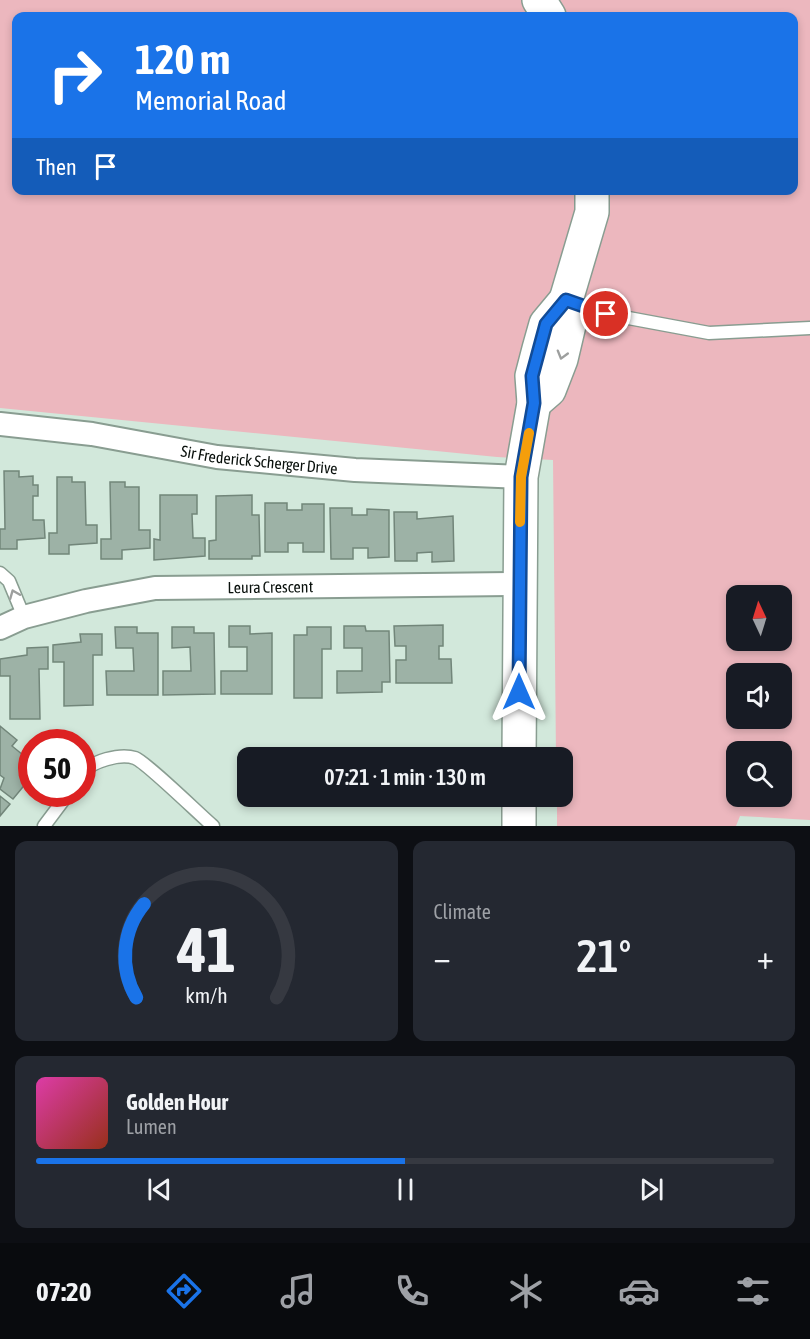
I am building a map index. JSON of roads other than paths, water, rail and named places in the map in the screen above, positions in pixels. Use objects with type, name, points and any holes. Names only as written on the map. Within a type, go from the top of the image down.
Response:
[{"type":"main road","points":[[519,747],[521,477],[534,403],[549,390],[561,359],[569,325],[566,300],[592,213],[592,195]]},
{"type":"main road","points":[[519,807],[519,826]]},
{"type":"street","name":"Sir Frederick Scherger Drive","points":[[0,424],[92,434],[217,457],[355,470],[521,477]]},
{"type":"street","name":"Leura Crescent","points":[[0,628],[24,617],[86,601],[155,588],[520,584]]},
{"type":"lane","points":[[566,300],[606,314],[709,333],[810,328]]},
{"type":"lane","points":[[0,573],[9,581],[24,617]]},
{"type":"lane","points":[[96,764],[118,758],[135,758],[213,826]]},
{"type":"lane","points":[[44,826],[58,807]]}]
